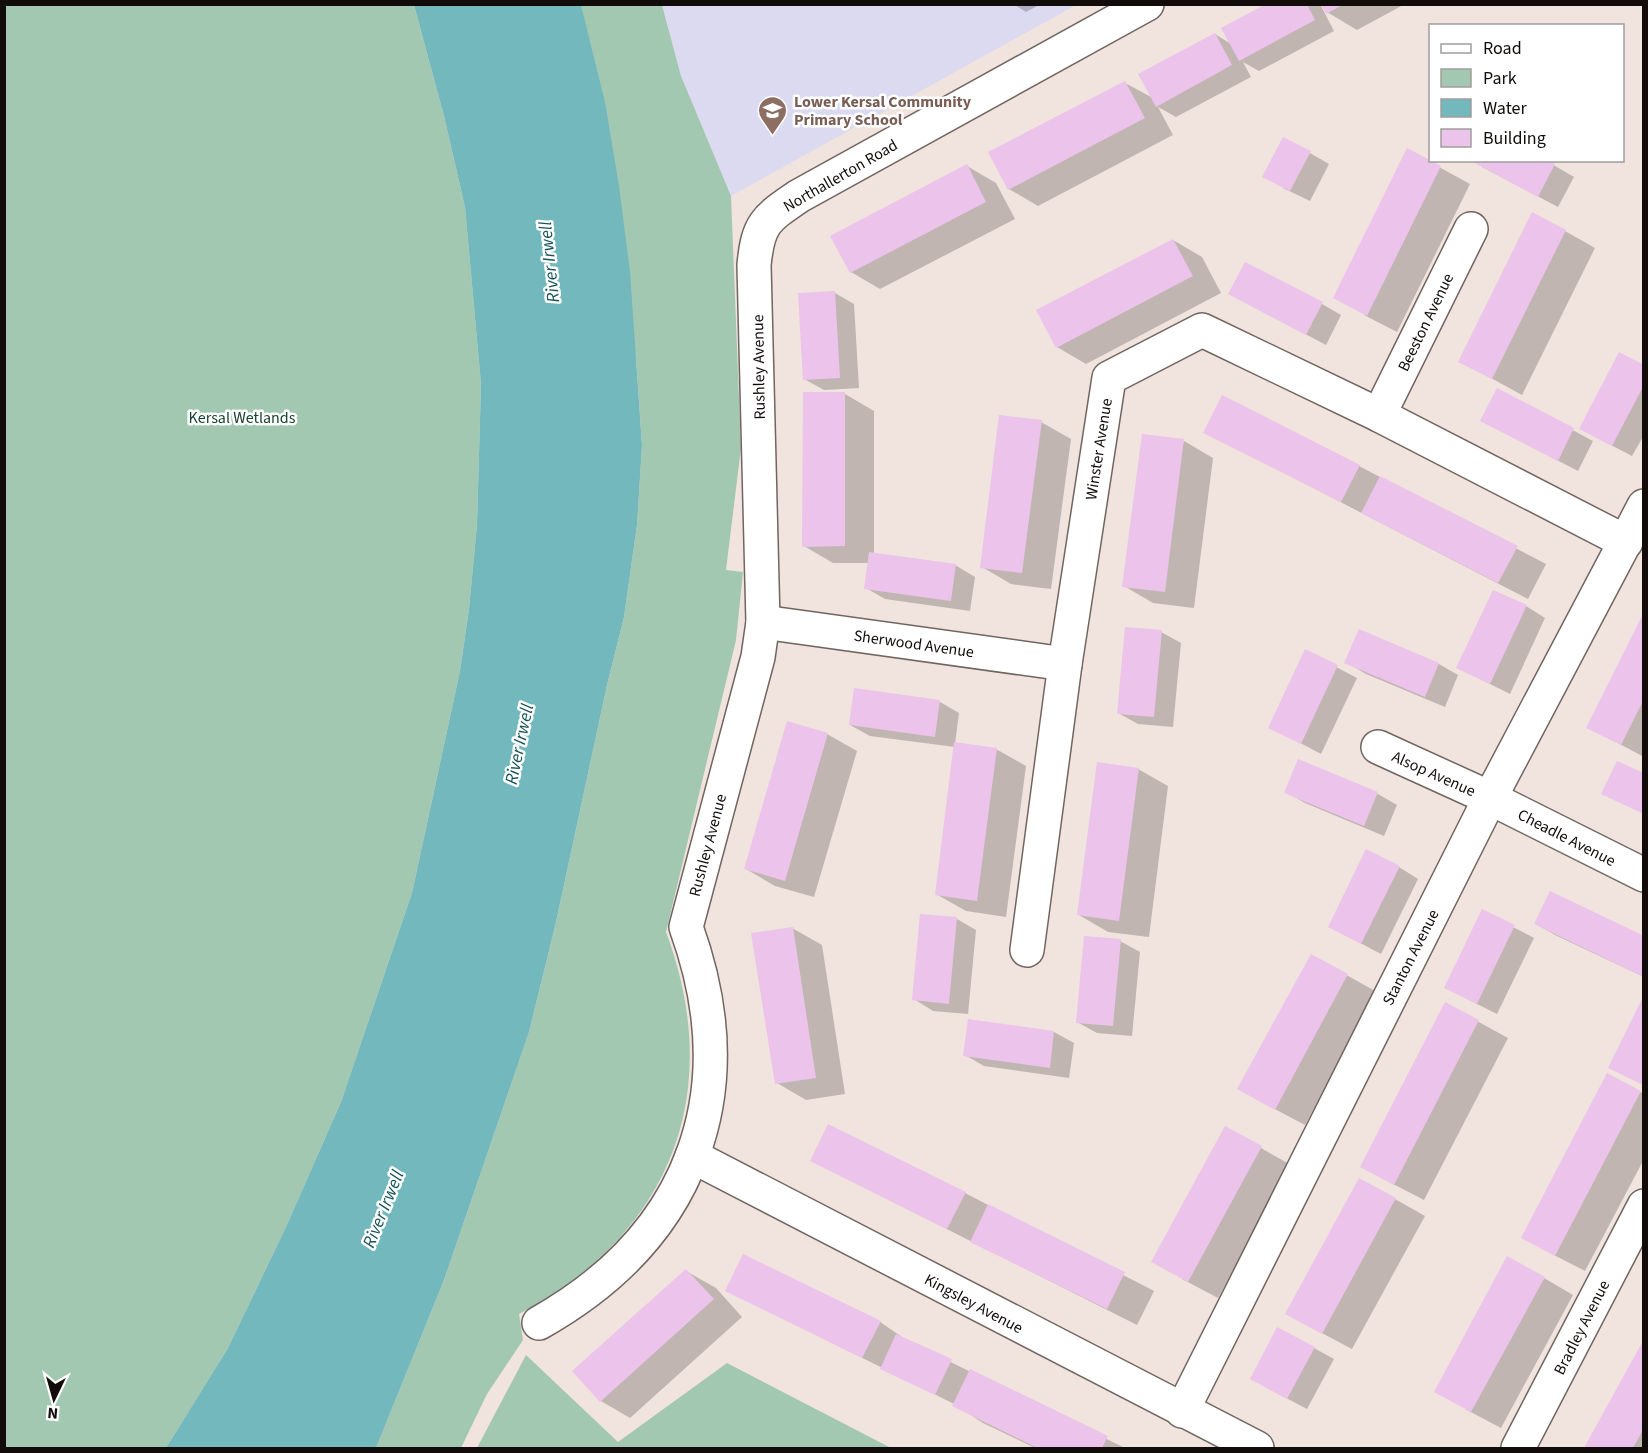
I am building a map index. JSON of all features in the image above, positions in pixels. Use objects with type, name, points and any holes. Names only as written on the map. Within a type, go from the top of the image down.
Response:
[{"type":"street","name":"Northallerton Road","points":[[757,302],[754,265],[757,237],[774,213],[799,196],[1147,4]]},
{"type":"street","name":"Beeston Avenue","points":[[1379,415],[1472,229]]},
{"type":"street","name":"Rushley Avenue","points":[[538,1323],[588,1292],[632,1254],[656,1224],[676,1191],[692,1156],[703,1118],[710,1080],[711,1041],[708,1002],[699,964],[686,927],[758,657],[763,622],[757,302]]},
{"type":"street","name":"Winster Avenue","points":[[1027,950],[1065,664],[1109,378],[1202,330],[1379,415],[1626,542]]},
{"type":"street","name":"Stanton Avenue","points":[[1182,1411],[1490,798],[1644,506]]},
{"type":"street","name":"Sherwood Avenue","points":[[763,622],[1065,664]]},
{"type":"street","name":"Alsop Avenue","points":[[1378,747],[1490,798]]},
{"type":"street","name":"Cheadle Avenue","points":[[1490,798],[1644,875]]},
{"type":"street","name":"Kingsley Avenue","points":[[692,1156],[1257,1449]]},
{"type":"street","name":"Bradley Avenue","points":[[1518,1449],[1644,1206]]},
{"type":"shaded area","name":"Lower Kersal Community Primary School","points":[[662,5],[1076,5],[731,196],[681,76]]},
{"type":"green space","name":"Kersal Wetlands","points":[[4,5],[414,5],[444,116],[465,207],[481,384],[477,525],[460,671],[412,893],[341,1102],[286,1227],[228,1348],[166,1448],[5,1448]]},
{"type":"green space","points":[[581,5],[662,5],[681,76],[731,196],[741,448],[726,570],[743,572],[736,640],[666,932],[683,991],[690,1048],[686,1103],[672,1153],[648,1200],[615,1243],[571,1281],[519,1314],[523,1340],[487,1394],[461,1448],[376,1448],[444,1280],[529,1032],[624,617],[637,525],[642,445],[636,358]]},
{"type":"green space","points":[[526,1355],[618,1442],[727,1363],[891,1448],[477,1448]]},
{"type":"water","name":"River Irwell","points":[[414,5],[581,5],[605,102],[630,272],[642,445],[637,525],[624,617],[529,1032],[444,1280],[376,1448],[166,1448],[228,1348],[286,1227],[341,1102],[412,893],[460,671],[477,525],[481,384],[465,207],[444,116]]},
{"type":"building","points":[[1266,4],[1307,4],[1315,20],[1239,61],[1221,28]]},
{"type":"building","points":[[1321,4],[1344,4],[1326,14]]},
{"type":"building","points":[[1215,33],[1232,65],[1156,107],[1138,74]]},
{"type":"building","points":[[1125,81],[1145,118],[1008,190],[988,152]]},
{"type":"building","points":[[1283,137],[1311,151],[1290,191],[1262,177]]},
{"type":"building","points":[[1407,148],[1429,160],[1429,162],[1441,166],[1367,316],[1333,298]]},
{"type":"building","points":[[1473,162],[1552,162],[1555,164],[1538,197]]},
{"type":"building","points":[[967,164],[986,202],[850,273],[830,236]]},
{"type":"building","points":[[1532,212],[1566,230],[1492,379],[1458,362]]},
{"type":"building","points":[[1173,239],[1193,276],[1056,348],[1036,310]]},
{"type":"building","points":[[1245,262],[1323,302],[1306,335],[1228,294]]},
{"type":"building","points":[[835,291],[840,378],[803,380],[798,293]]},
{"type":"building","points":[[1619,352],[1644,365],[1644,385],[1612,446],[1579,429]]},
{"type":"building","points":[[1497,388],[1574,428],[1558,461],[1480,421]]},
{"type":"building","points":[[803,392],[845,392],[845,546],[802,547]]},
{"type":"building","points":[[1222,395],[1360,465],[1341,502],[1203,433]]},
{"type":"building","points":[[999,415],[1042,420],[1022,573],[980,568]]},
{"type":"building","points":[[1142,434],[1184,439],[1165,592],[1122,587]]},
{"type":"building","points":[[1380,476],[1518,546],[1498,583],[1361,513]]},
{"type":"building","points":[[869,552],[956,564],[951,601],[864,589]]},
{"type":"building","points":[[1493,590],[1527,605],[1490,684],[1456,668]]},
{"type":"building","points":[[1644,612],[1644,699],[1621,745],[1586,728]]},
{"type":"building","points":[[1125,627],[1162,630],[1154,717],[1117,714]]},
{"type":"building","points":[[1359,629],[1439,663],[1425,697],[1344,663]]},
{"type":"building","points":[[1305,649],[1338,665],[1301,744],[1268,728]]},
{"type":"building","points":[[854,688],[940,700],[935,737],[849,725]]},
{"type":"building","points":[[787,721],[828,733],[785,881],[744,869]]},
{"type":"building","points":[[954,742],[997,748],[977,901],[935,895]]},
{"type":"building","points":[[1298,759],[1378,792],[1364,826],[1284,793]]},
{"type":"building","points":[[1617,761],[1644,773],[1644,814],[1601,794]]},
{"type":"building","points":[[1097,762],[1139,768],[1119,921],[1077,915]]},
{"type":"building","points":[[1366,849],[1400,866],[1361,944],[1328,927]]},
{"type":"building","points":[[1550,891],[1644,936],[1644,977],[1534,924]]},
{"type":"building","points":[[1482,909],[1515,925],[1477,1004],[1444,988]]},
{"type":"building","points":[[920,914],[957,917],[949,1004],[912,1000]]},
{"type":"building","points":[[793,927],[816,1078],[775,1084],[751,933]]},
{"type":"building","points":[[1084,936],[1121,939],[1113,1026],[1076,1023]]},
{"type":"building","points":[[1311,954],[1348,974],[1275,1110],[1237,1089]]},
{"type":"building","points":[[1644,995],[1644,1079],[1641,1084],[1608,1068]]},
{"type":"building","points":[[1445,1002],[1479,1020],[1394,1185],[1360,1167]]},
{"type":"building","points":[[968,1019],[1054,1031],[1050,1068],[963,1056]]},
{"type":"building","points":[[1607,1073],[1641,1091],[1555,1256],[1521,1238]]},
{"type":"building","points":[[828,1124],[966,1192],[947,1229],[810,1161]]},
{"type":"building","points":[[1225,1126],[1262,1146],[1188,1282],[1151,1262]]},
{"type":"building","points":[[1359,1178],[1396,1198],[1322,1334],[1285,1314]]},
{"type":"building","points":[[988,1204],[1125,1272],[1107,1309],[970,1242]]},
{"type":"building","points":[[743,1254],[881,1321],[862,1358],[725,1291]]},
{"type":"building","points":[[1507,1256],[1545,1277],[1471,1412],[1434,1392]]},
{"type":"building","points":[[686,1269],[714,1299],[600,1402],[572,1371]]},
{"type":"building","points":[[1277,1327],[1315,1347],[1287,1399],[1250,1379]]},
{"type":"building","points":[[896,1334],[952,1359],[935,1395],[880,1369]]},
{"type":"building","points":[[1644,1339],[1644,1428],[1633,1448],[1584,1448]]},
{"type":"building","points":[[970,1369],[1108,1436],[1102,1448],[1037,1448],[952,1406]]},
{"type":"place","name":"Lower Kersal Community Primary School","points":[[773,136]]}]
